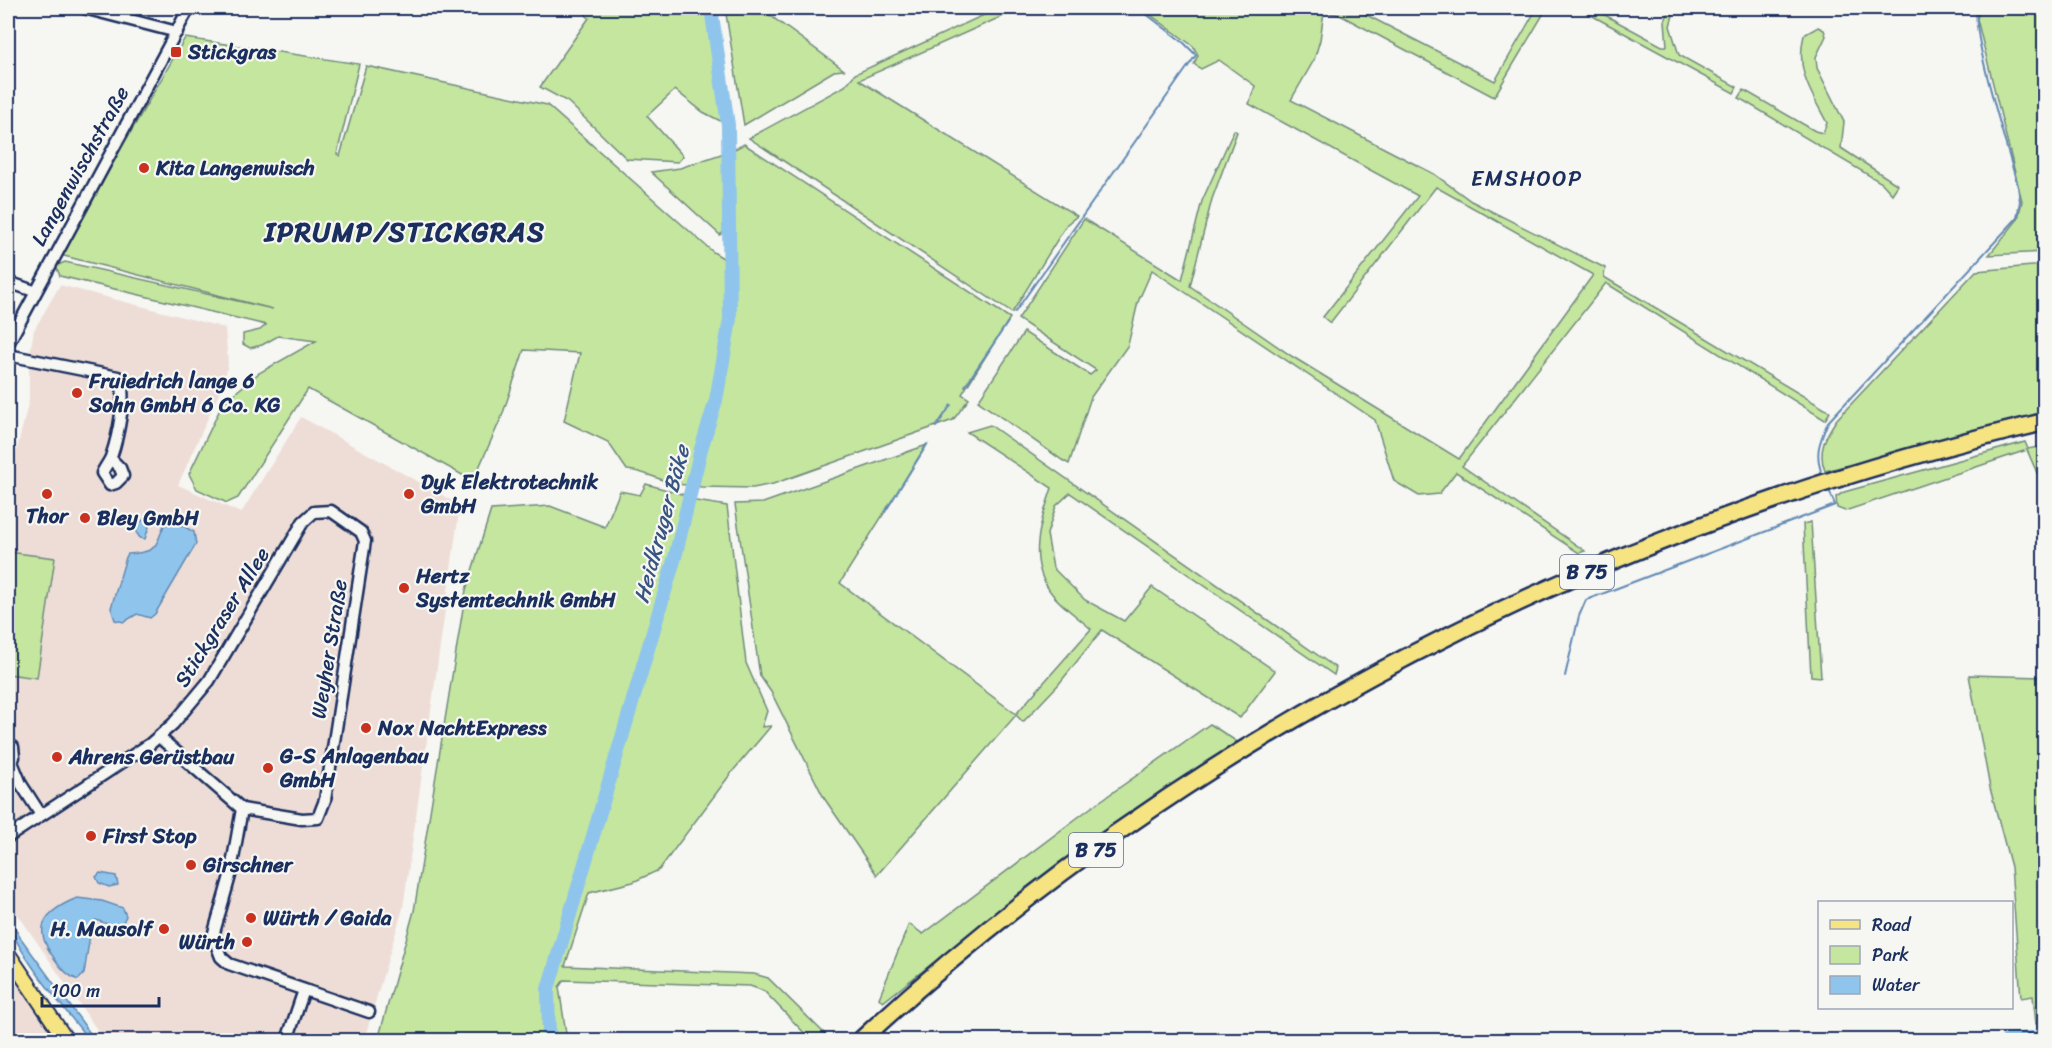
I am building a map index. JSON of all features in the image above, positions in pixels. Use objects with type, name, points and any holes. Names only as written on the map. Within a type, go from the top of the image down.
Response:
[{"type":"highway","name":"B 75","points":[[861,1041],[963,952],[1093,852],[1211,772],[1367,677],[1575,577],[1697,527],[1959,443],[2044,422]]},
{"type":"highway","name":"B 75","points":[[1838,483],[2044,432]]},
{"type":"highway","name":"B 75","points":[[875,1041],[969,959],[1055,891],[1165,812],[1281,738],[1391,675],[1534,605],[1669,548],[1816,490]]},
{"type":"main road","points":[[8,954],[66,1041]]},
{"type":"street","points":[[84,8],[177,32]]},
{"type":"street","name":"Langenwischstraße","points":[[8,344],[34,291],[189,8]]},
{"type":"street","points":[[8,282],[34,291]]},
{"type":"street","points":[[8,355],[118,376],[124,386],[123,399],[111,459]]},
{"type":"street","name":"Weyher Straße","points":[[242,809],[312,819],[322,812],[365,541],[361,532],[331,510],[314,512]]},
{"type":"street","name":"Stickgraser Allee","points":[[8,837],[159,738],[209,681],[303,522],[314,512]]},
{"type":"street","points":[[159,738],[242,809],[230,876],[215,927],[215,947],[220,957],[229,964],[369,1012]]},
{"type":"street","points":[[8,744],[15,751],[10,761],[21,784],[41,815]]},
{"type":"street","points":[[287,1041],[304,990]]},
{"type":"shaded area","points":[[60,285],[225,328],[228,364],[224,382],[178,485],[241,513],[301,417],[460,505],[403,908],[364,1040],[104,1040],[8,900],[8,471],[14,461],[29,400],[29,358],[34,330]]},
{"type":"shaded area","points":[[8,961],[62,1040],[8,1040]]},
{"type":"green space","points":[[579,8],[709,8],[728,125],[703,112],[675,90],[647,116],[683,156],[678,162],[627,159],[568,102],[540,87],[589,18]]},
{"type":"green space","points":[[725,8],[760,8],[844,70],[834,71],[744,125]]},
{"type":"green space","points":[[999,8],[1021,8],[859,80],[1077,216],[1067,224],[1012,313],[749,138],[845,86],[855,74]]},
{"type":"green space","points":[[1147,8],[1353,8],[1495,81],[1537,8],[1547,8],[1494,97],[1340,15],[1324,12],[1314,60],[1291,100],[1434,174],[1471,201],[1605,268],[1604,277],[1830,412],[1825,420],[1606,283],[1462,466],[1585,551],[1579,553],[1456,472],[1439,494],[1419,496],[1394,481],[1375,420],[1152,270],[1138,302],[1128,345],[1091,397],[1069,464],[1062,460],[978,401],[1024,332],[1090,375],[1096,370],[1018,319],[1084,219],[1182,280],[1202,201],[1234,130],[1237,132],[1212,199],[1190,286],[1293,357],[1459,459],[1593,275],[1436,187],[1330,323],[1323,317],[1418,196],[1249,104],[1255,86],[1219,60],[1201,69],[1194,64],[1198,55],[1193,46],[1144,10]]},
{"type":"green space","points":[[1578,8],[1592,8],[1662,46],[1667,46],[1665,21],[1670,8],[1675,8],[1670,26],[1679,55],[1737,87],[1734,93]]},
{"type":"green space","points":[[1980,8],[2044,8],[2044,252],[1989,255],[2018,219],[2022,201],[1977,19]]},
{"type":"green space","points":[[1818,27],[1824,30],[1826,36],[1816,57],[1817,68],[1844,122],[1841,148],[1898,185],[1892,194],[1882,183],[1739,98],[1744,90],[1815,131],[1823,133],[1827,123],[1806,81],[1802,60],[1804,35]]},
{"type":"green space","points":[[185,38],[359,64],[337,154],[340,156],[366,66],[547,105],[713,252],[728,261],[729,319],[715,399],[690,485],[673,483],[627,470],[608,442],[564,421],[580,353],[524,350],[502,416],[473,481],[308,389],[238,498],[227,503],[197,489],[189,474],[223,403],[259,373],[316,341],[278,336],[262,345],[250,348],[243,344],[243,334],[260,330],[266,325],[60,276],[56,266],[65,262],[273,309],[60,255]]},
{"type":"green space","points":[[744,144],[1010,318],[962,394],[969,399],[953,420],[773,484],[753,488],[694,485],[718,398],[731,322],[731,151]]},
{"type":"green space","points":[[727,152],[728,228],[720,235],[651,172],[680,168]]},
{"type":"green space","points":[[2044,265],[2044,415],[1825,471],[1822,450],[1829,431],[1837,419],[1976,271]]},
{"type":"green space","points":[[990,425],[1336,668],[1334,675],[1070,493],[1056,506],[1047,534],[1053,568],[1085,600],[1124,621],[1152,587],[1275,671],[1240,718],[1102,630],[1058,685],[1023,722],[1016,715],[877,875],[824,798],[771,692],[760,676],[735,504],[763,503],[927,445],[840,583],[1016,714],[1091,629],[1053,595],[1040,569],[1038,543],[1040,529],[1052,488],[967,432]]},
{"type":"green space","points":[[2025,442],[2028,449],[2044,446],[2044,489],[2027,450],[1845,511],[1837,508],[1836,497],[1844,492]]},
{"type":"green space","points":[[646,484],[685,495],[674,556],[551,974],[554,975],[668,589],[690,500],[727,506],[746,663],[767,711],[762,727],[771,726],[732,772],[659,870],[633,882],[589,893],[565,966],[754,974],[768,978],[830,1039],[838,1036],[840,1040],[811,1040],[764,991],[750,986],[564,980],[559,987],[567,1040],[378,1040],[414,911],[466,590],[491,510],[550,506],[605,527],[620,491],[640,495]]},
{"type":"green space","points":[[1811,522],[1821,677],[1811,676],[1803,524]]},
{"type":"green space","points":[[8,552],[55,558],[37,678],[8,674]]},
{"type":"green space","points":[[1969,675],[2044,677],[2044,1023],[2036,1024],[2033,996],[2021,998],[2011,867],[1990,788]]},
{"type":"green space","points":[[1210,724],[1239,743],[1063,861],[883,1002],[879,998],[909,924],[923,934],[1089,809]]},
{"type":"water","points":[[145,519],[150,524],[145,539],[140,538],[136,532],[140,522]]},
{"type":"water","points":[[176,522],[194,532],[196,544],[155,614],[150,618],[137,614],[124,622],[115,620],[111,608],[126,557],[128,554],[153,548],[164,525]]},
{"type":"water","points":[[100,873],[116,876],[118,885],[109,887],[99,883],[96,877]]},
{"type":"water","points":[[77,898],[102,901],[123,908],[126,916],[123,922],[116,927],[96,920],[92,922],[84,974],[78,980],[61,968],[43,937],[45,921],[50,915],[57,908]]},
{"type":"water","points":[[8,915],[20,937],[95,1040],[89,1040],[28,960],[10,927]]},
{"type":"waterway","name":"Heidkruger Bäke","points":[[549,1040],[548,989],[675,557],[701,449],[716,400],[730,319],[728,125],[711,8]]},
{"type":"waterway","points":[[1015,312],[1196,55],[1141,10],[1144,8]]},
{"type":"waterway","points":[[1823,477],[1818,455],[1828,422],[2017,218],[2020,201],[2018,187],[1985,67],[1977,22],[1977,8]]},
{"type":"waterway","points":[[965,386],[1008,322]]},
{"type":"waterway","points":[[936,427],[951,405]]},
{"type":"waterway","points":[[885,512],[927,444]]},
{"type":"waterway","points":[[1565,676],[1579,616],[1586,600],[1835,505],[1829,490]]},
{"type":"waterway","points":[[2008,1040],[2044,1037]]},
{"type":"place","name":"Stickgras","points":[[176,52]]},
{"type":"place","name":"Kita Langenwisch","points":[[144,168]]},
{"type":"place","name":"Fruiedrich lange 6 Sohn GmbH 6 Co. KG","points":[[77,393]]},
{"type":"place","name":"Thor","points":[[47,494]]},
{"type":"place","name":"Dyk Elektrotechnik GmbH","points":[[409,494]]},
{"type":"place","name":"Bley GmbH","points":[[85,518]]},
{"type":"place","name":"Hertz Systemtechnik GmbH","points":[[404,588]]},
{"type":"place","name":"Nox NachtExpress","points":[[366,728]]},
{"type":"place","name":"Ahrens Gerüstbau","points":[[57,757]]},
{"type":"place","name":"G-S Anlagenbau GmbH","points":[[268,768]]},
{"type":"place","name":"First Stop","points":[[91,836]]},
{"type":"place","name":"Girschner","points":[[191,865]]},
{"type":"place","name":"Würth / Gaida","points":[[251,918]]},
{"type":"place","name":"H. Mausolf","points":[[164,929]]},
{"type":"place","name":"Würth","points":[[247,942]]},
{"type":"district","name":"EMSHOOP","points":[[1527,178]]},
{"type":"district","name":"IPRUMP/STICKGRAS","points":[[405,232]]}]
